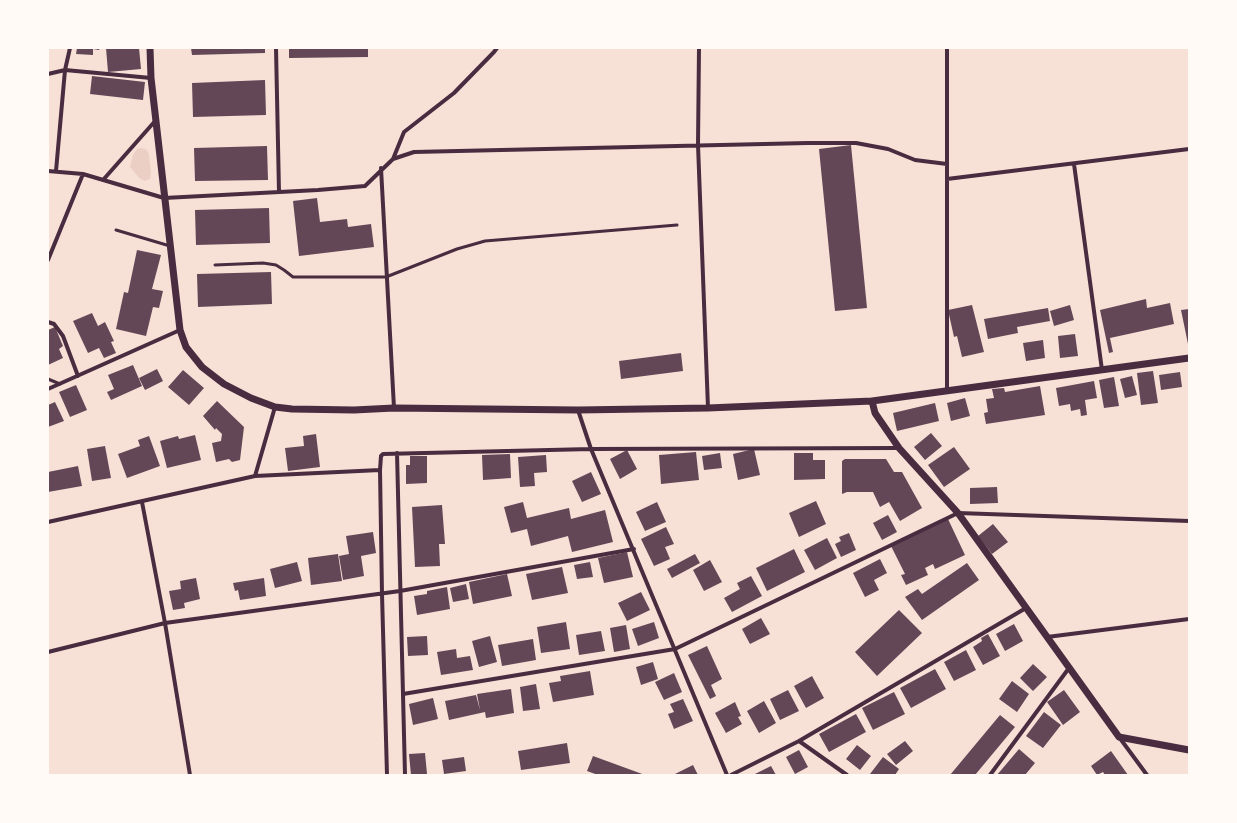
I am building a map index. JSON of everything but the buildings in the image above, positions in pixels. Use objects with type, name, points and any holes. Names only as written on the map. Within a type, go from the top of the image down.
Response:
[{"type":"street","points":[[56,171],[65,70],[70,48]]},
{"type":"street","points":[[150,48],[151,78],[180,330],[186,347],[202,367],[224,384],[251,398],[275,407],[292,409],[354,410],[394,408],[578,410],[708,408],[872,401],[1189,358]]},
{"type":"street","points":[[276,48],[279,192]]},
{"type":"street","points":[[393,159],[404,132],[454,92],[497,48]]},
{"type":"street","points":[[698,48],[698,145],[708,408]]},
{"type":"street","points":[[947,48],[947,391]]},
{"type":"street","points":[[48,74],[65,70],[151,78]]},
{"type":"street","points":[[102,180],[156,120]]},
{"type":"street","points":[[48,171],[83,174],[164,198],[364,186],[381,168],[393,159],[414,152],[698,145],[856,143],[888,149],[916,160],[947,164]]},
{"type":"street","points":[[947,179],[1189,149]]},
{"type":"street","points":[[1074,164],[1102,370]]},
{"type":"street","points":[[381,168],[394,408]]},
{"type":"street","points":[[48,260],[83,174]]},
{"type":"street","points":[[48,322],[54,324],[63,336],[78,376]]},
{"type":"street","points":[[48,390],[180,330]]},
{"type":"street","points":[[872,401],[875,413],[899,448],[958,513],[1068,668],[1147,775]]},
{"type":"street","points":[[255,476],[275,407]]},
{"type":"street","points":[[578,410],[591,449],[727,775]]},
{"type":"street","points":[[387,775],[380,470],[381,456],[383,454],[591,449],[899,448]]},
{"type":"street","points":[[397,453],[405,775]]},
{"type":"street","points":[[48,522],[255,476],[380,470]]},
{"type":"street","points":[[142,502],[165,623],[190,775]]},
{"type":"street","points":[[403,694],[675,649],[958,513],[1189,521]]},
{"type":"street","points":[[48,652],[165,623],[382,594],[634,549]]},
{"type":"street","points":[[731,775],[798,741],[1026,608]]},
{"type":"street","points":[[1047,637],[1189,619]]},
{"type":"street","points":[[990,775],[1068,668]]},
{"type":"street","points":[[1119,737],[1189,750]]},
{"type":"street","points":[[798,741],[847,775]]},
{"type":"lane","points":[[215,266],[263,263],[276,265],[293,277],[386,277],[457,249],[485,241],[677,225]]},
{"type":"lane","points":[[116,230],[170,246]]},
{"type":"lane","points":[[48,379],[60,384]]},
{"type":"shaded area","points":[[142,148],[147,150],[149,155],[151,173],[150,179],[145,181],[139,178],[130,167],[133,155],[137,149]]}]
